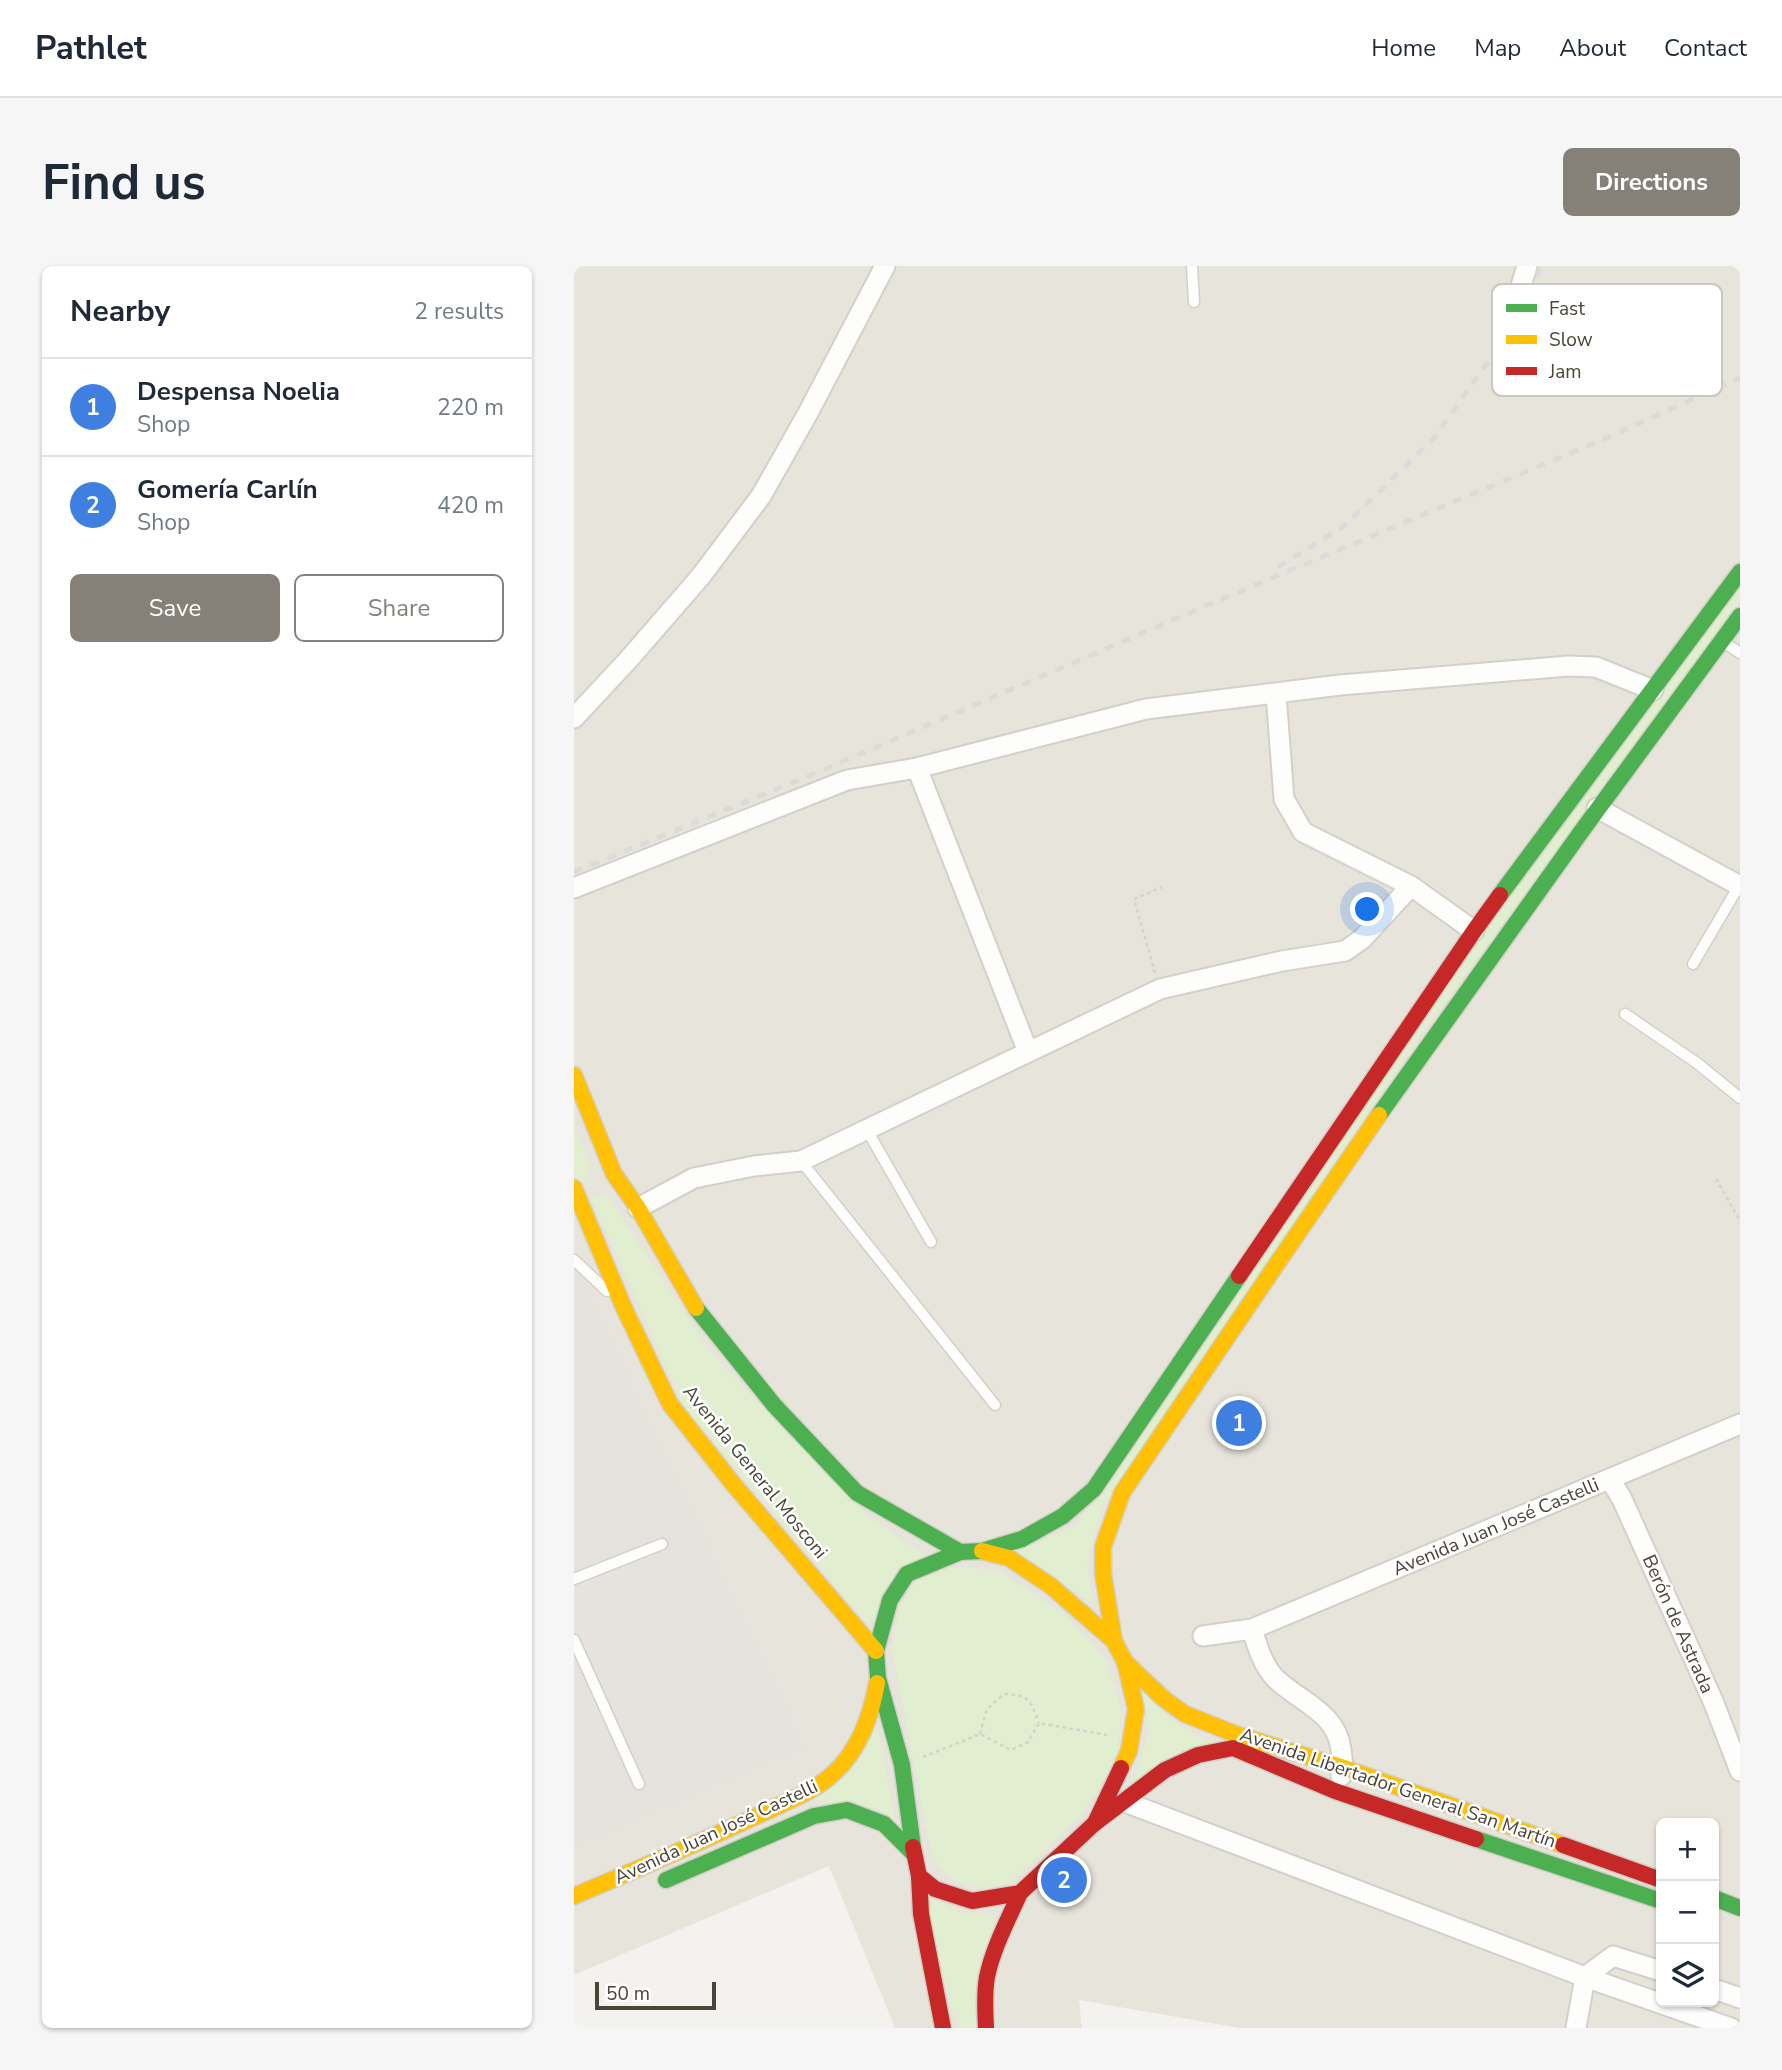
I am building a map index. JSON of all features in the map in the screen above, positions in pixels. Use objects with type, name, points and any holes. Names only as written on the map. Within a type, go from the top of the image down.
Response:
[{"type":"main road","points":[[943,2028],[921,1914],[919,1876],[902,1765],[878,1678],[876,1651],[890,1600],[907,1574],[960,1552],[982,1551],[1022,1539],[1063,1516],[1094,1489],[1474,931],[1740,572]]},
{"type":"main road","points":[[986,2028],[987,1978],[999,1941],[1020,1893],[1095,1823],[1129,1751],[1136,1709],[1125,1662],[1114,1641],[1103,1573],[1103,1547],[1122,1493],[1398,1087],[1597,808],[1740,616]]},
{"type":"main road","points":[[574,1074],[610,1176],[638,1208],[701,1316],[792,1424],[857,1493],[960,1552]]},
{"type":"main road","name":"Avenida General Mosconi","points":[[578,1192],[624,1308],[670,1404],[750,1504],[876,1651]]},
{"type":"main road","points":[[982,1551],[1009,1558],[1040,1579],[1114,1641]]},
{"type":"main road","name":"Avenida Libertador General San Martín","points":[[1125,1662],[1164,1699],[1185,1714],[1656,1878]]},
{"type":"main road","name":"Avenida Juan José Castelli","points":[[574,1896],[747,1821],[824,1782],[843,1765],[862,1735],[873,1709],[878,1678]]},
{"type":"main road","name":"Avenida Libertador General San Martín","points":[[1095,1823],[1165,1770],[1198,1755],[1233,1748],[1335,1790],[1656,1899]]},
{"type":"main road","name":"Avenida Juan José Castelli","points":[[650,1886],[814,1816],[847,1810],[884,1824],[914,1854]]},
{"type":"main road","points":[[919,1876],[935,1889],[972,1901],[1020,1893]]},
{"type":"main road","points":[[1719,1900],[1740,1908]]},
{"type":"street","points":[[574,718],[701,576],[761,496],[885,266]]},
{"type":"street","points":[[1522,284],[1527,266]]},
{"type":"street","points":[[574,888],[847,780],[917,768],[1146,709],[1340,685],[1568,666],[1595,667],[1653,690]]},
{"type":"street","points":[[1276,694],[1284,799],[1303,832],[1411,886],[1474,931]]},
{"type":"street","points":[[917,768],[1028,1052]]},
{"type":"street","points":[[1597,808],[1740,886]]},
{"type":"street","points":[[638,1208],[694,1178],[754,1166],[801,1161],[1160,989],[1282,961],[1345,951],[1362,939],[1411,886]]},
{"type":"street","name":"Avenida Juan José Castelli","points":[[1203,1636],[1251,1629],[1740,1424]]},
{"type":"street","name":"Berón de Astrada","points":[[1610,1479],[1622,1499],[1707,1688],[1740,1771]]},
{"type":"street","points":[[1251,1629],[1261,1657],[1274,1678],[1327,1718],[1339,1736],[1344,1768],[1335,1790]]},
{"type":"street","points":[[1125,1802],[1585,1977],[1731,2028]]},
{"type":"street","points":[[1576,2028],[1585,1977],[1613,1956],[1656,1969]]},
{"type":"street","points":[[1719,1991],[1740,1998]]},
{"type":"lane","points":[[1192,266],[1194,303]]},
{"type":"lane","points":[[1722,640],[1740,653]]},
{"type":"lane","points":[[1693,964],[1740,886]]},
{"type":"lane","points":[[1625,1014],[1697,1063],[1740,1098]]},
{"type":"lane","points":[[867,1130],[931,1242]]},
{"type":"lane","points":[[801,1161],[995,1405]]},
{"type":"lane","points":[[574,1260],[624,1308]]},
{"type":"lane","points":[[574,1579],[662,1544]]},
{"type":"lane","points":[[574,1640],[639,1784]]},
{"type":"path","points":[[1160,989],[1134,899],[1162,887]]},
{"type":"path","points":[[1716,1180],[1740,1222]]},
{"type":"path","points":[[980,1734],[987,1709],[1004,1694],[1021,1695],[1031,1702],[1039,1723]]},
{"type":"path","points":[[1039,1723],[1131,1739]]},
{"type":"path","points":[[902,1765],[980,1734],[1011,1750],[1028,1742],[1039,1723]]},
{"type":"shaded area","points":[[574,266],[1740,266],[1740,2028],[1240,2028],[1079,2000],[1082,2028],[895,2028],[829,1866],[574,1975]]},
{"type":"shaded area","points":[[574,1264],[804,1747],[574,1846]]},
{"type":"green space","points":[[1740,584],[1740,600],[1415,1043],[1101,1509],[1087,1566],[1093,1604],[1016,1552],[1076,1525],[1403,1038]]},
{"type":"green space","points":[[574,1128],[592,1166],[584,1182],[578,1181],[574,1171]]},
{"type":"green space","points":[[606,1194],[711,1353],[864,1512],[924,1556],[868,1624],[685,1408],[591,1198]]},
{"type":"green space","points":[[970,1567],[999,1572],[1064,1614],[1105,1658],[1122,1711],[1116,1759],[1083,1813],[1010,1883],[986,1888],[957,1882],[940,1868],[930,1847],[892,1648],[900,1607],[916,1582],[948,1568]]},
{"type":"green space","points":[[1141,1685],[1166,1716],[1196,1735],[1216,1743],[1128,1793],[1149,1731]]},
{"type":"green space","points":[[877,1722],[896,1825],[811,1798]]},
{"type":"green space","points":[[923,1895],[961,1913],[995,1915],[975,2028],[960,2028],[953,2013]]},
{"type":"railway","points":[[1534,284],[1541,266]]},
{"type":"railway","points":[[1278,567],[1344,526],[1433,439],[1492,356]]},
{"type":"railway","points":[[1722,386],[1740,378]]},
{"type":"railway","points":[[574,872],[816,773],[1700,396]]},
{"type":"traffic: fast","points":[[1500,895],[1740,572]]},
{"type":"traffic: fast","points":[[1379,1115],[1581,832],[1740,616]]},
{"type":"traffic: fast","points":[[982,1551],[1022,1539],[1063,1516],[1094,1489],[1239,1276]]},
{"type":"traffic: fast","points":[[696,1308],[774,1405],[857,1493],[960,1552]]},
{"type":"traffic: fast","points":[[913,1847],[902,1765],[878,1678],[876,1651],[890,1600],[907,1574],[960,1552],[982,1551]]},
{"type":"traffic: fast","points":[[666,1880],[814,1816],[847,1810],[884,1824],[914,1854]]},
{"type":"traffic: fast","points":[[1476,1839],[1656,1899]]},
{"type":"traffic: fast","points":[[1719,1900],[1740,1908]]},
{"type":"traffic: slow","points":[[574,1075],[614,1174],[638,1208],[696,1308]]},
{"type":"traffic: slow","points":[[1114,1641],[1103,1573],[1103,1547],[1122,1493],[1379,1115]]},
{"type":"traffic: slow","points":[[574,1188],[624,1308],[670,1404],[734,1485],[876,1651]]},
{"type":"traffic: slow","points":[[982,1551],[1009,1558],[1051,1586],[1114,1641],[1125,1662],[1136,1709],[1129,1751],[1121,1768]]},
{"type":"traffic: slow","points":[[1125,1662],[1164,1699],[1185,1714],[1235,1734],[1344,1768],[1563,1845]]},
{"type":"traffic: slow","points":[[574,1896],[718,1834],[818,1785],[843,1764],[857,1743],[868,1720],[877,1683]]},
{"type":"traffic: jam","points":[[1239,1276],[1500,895]]},
{"type":"traffic: jam","points":[[1095,1823],[1165,1770],[1198,1755],[1233,1748],[1335,1791],[1476,1839]]},
{"type":"traffic: jam","points":[[913,1847],[919,1876],[935,1889],[972,1901],[1020,1893],[1095,1823],[1121,1768]]},
{"type":"traffic: jam","points":[[1563,1845],[1656,1878]]},
{"type":"traffic: jam","points":[[919,1876],[921,1914],[943,2028]]},
{"type":"traffic: jam","points":[[986,2028],[987,1977],[1001,1934],[1020,1893]]},
{"type":"place","name":"Despensa Noelia","points":[[1239,1423]]},
{"type":"place","name":"Gomería Carlín","points":[[1064,1880]]}]
